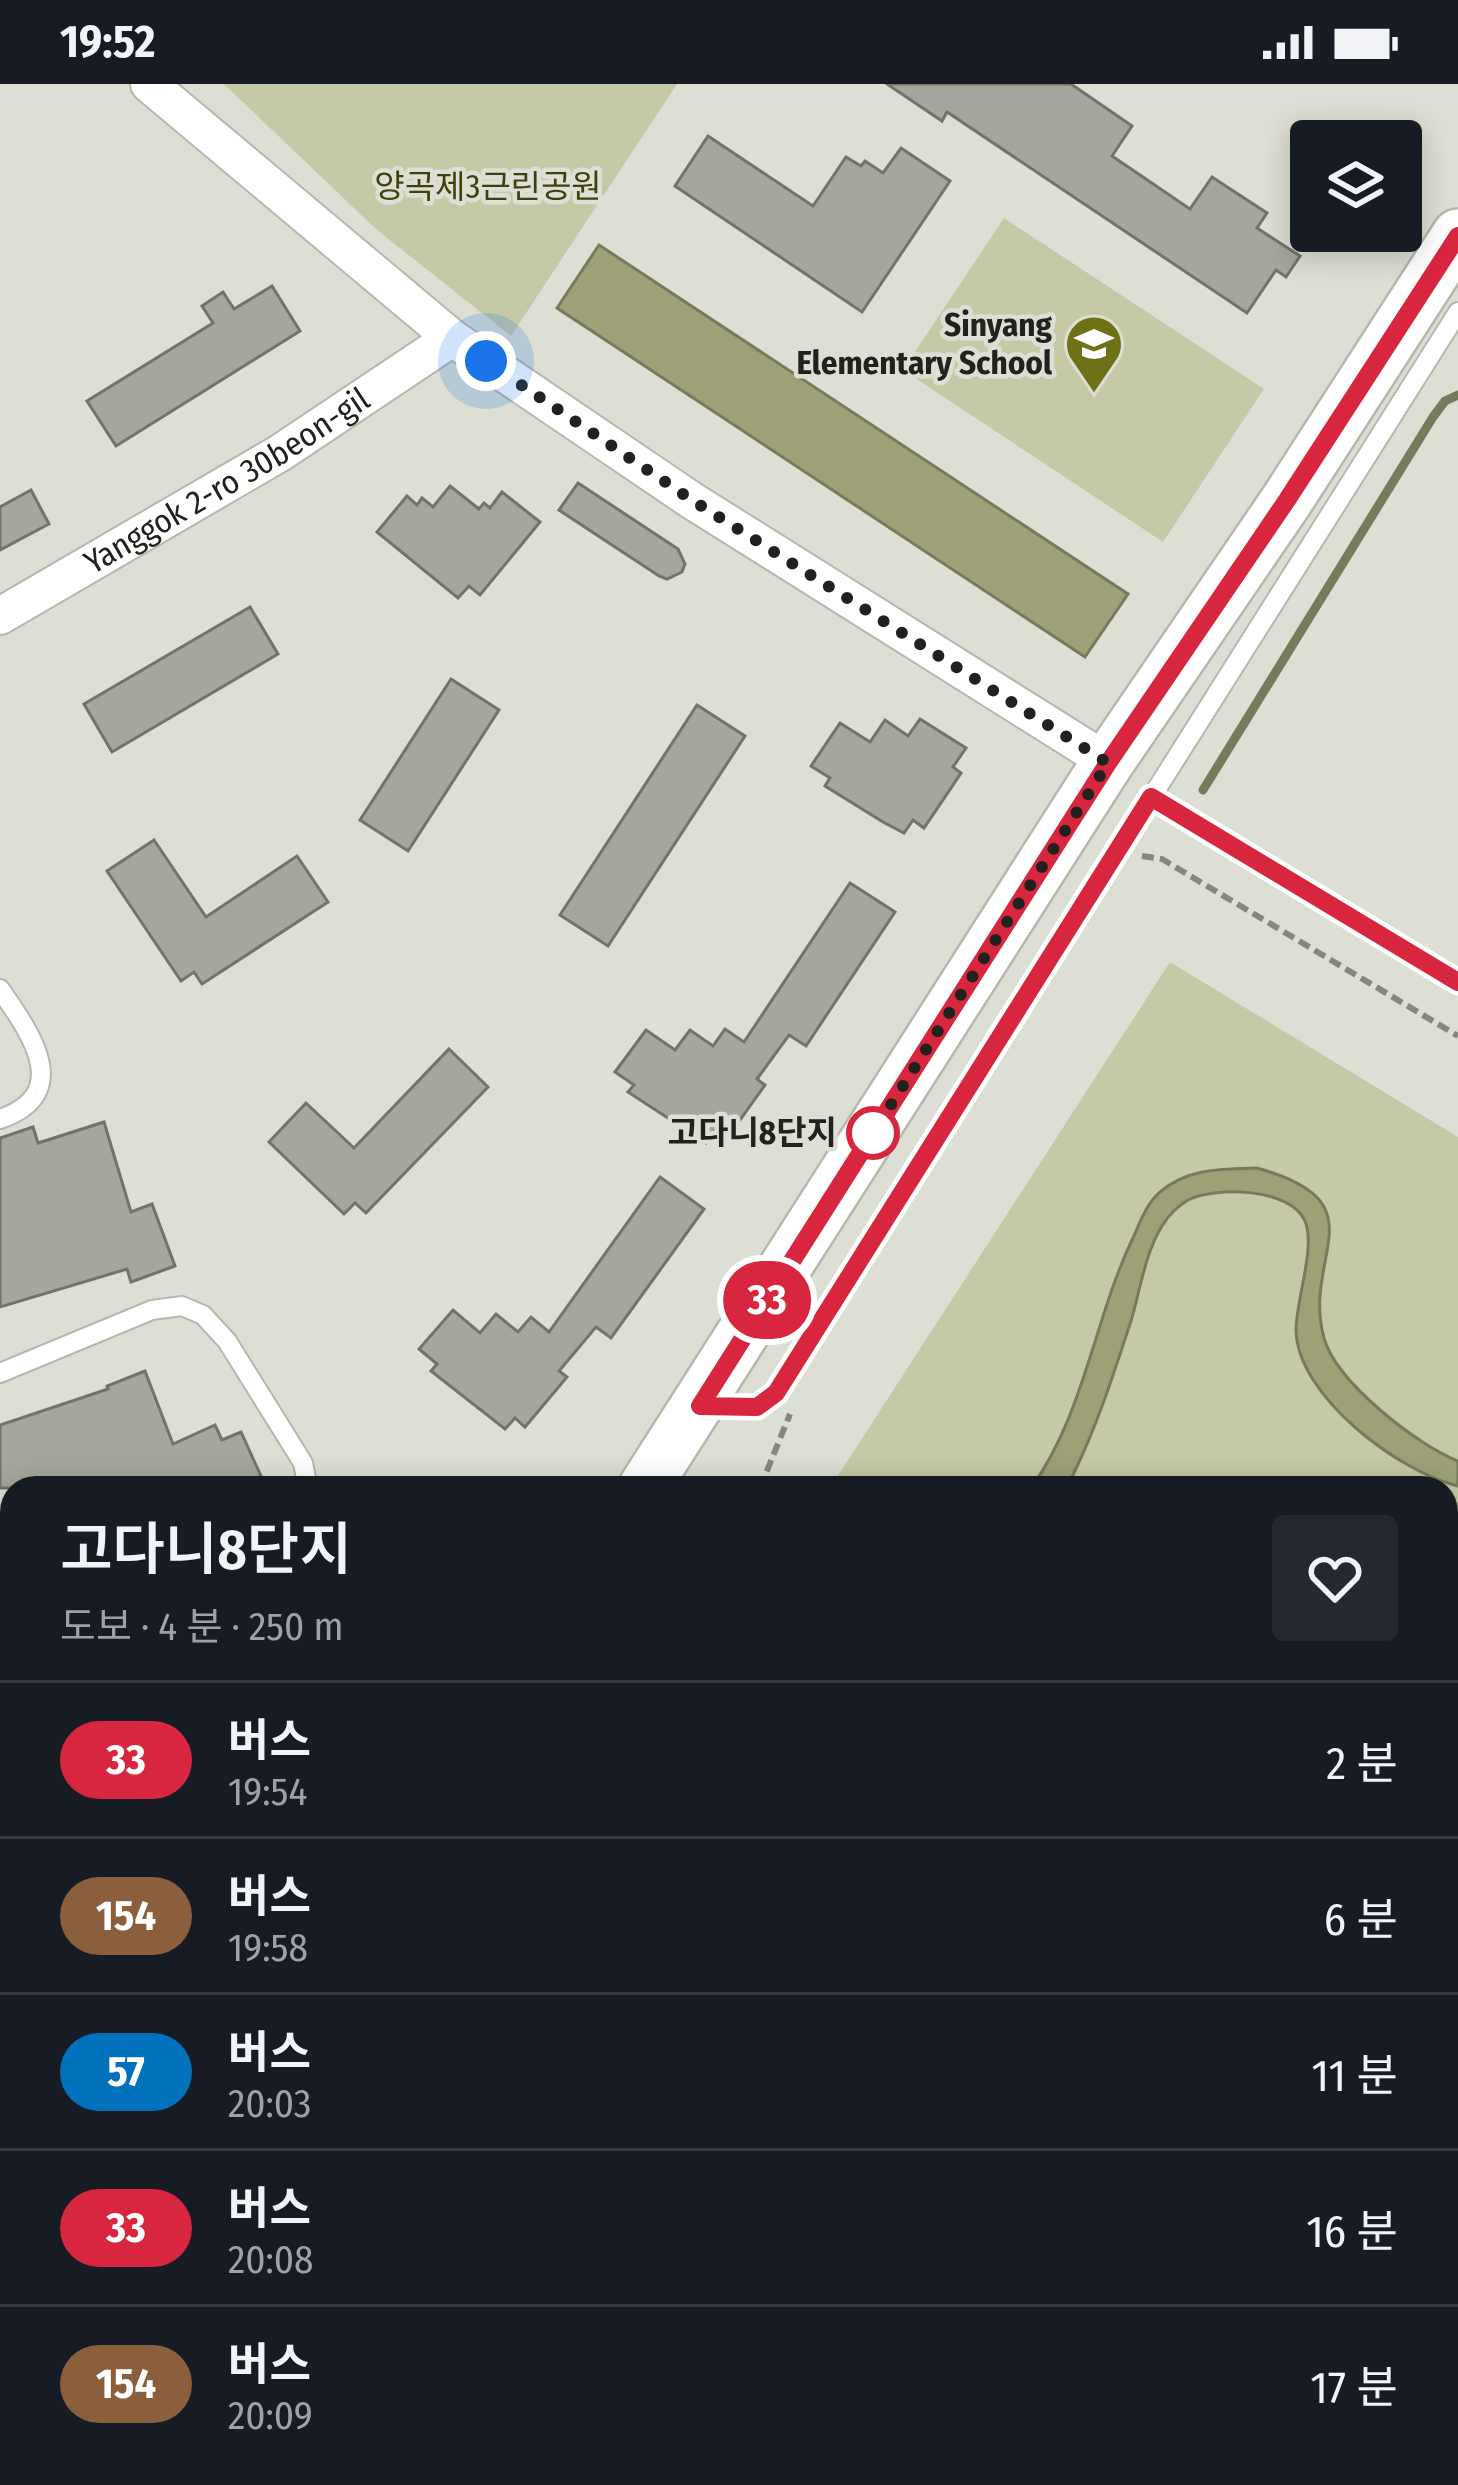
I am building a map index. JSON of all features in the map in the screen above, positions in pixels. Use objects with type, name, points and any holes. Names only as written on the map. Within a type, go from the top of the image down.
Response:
[{"type":"street","points":[[148,84],[452,338],[692,500],[1108,763]]},
{"type":"street","points":[[652,1476],[1108,763],[1287,500],[1458,236]]},
{"type":"street","name":"Yanggok 2-ro 30beon-gil","points":[[0,616],[280,453],[452,338]]},
{"type":"lane","points":[[700,1406],[757,1407],[776,1393],[1458,312]]},
{"type":"lane","points":[[1151,797],[1458,982]]},
{"type":"lane","points":[[0,988],[40,1048],[42,1075],[34,1096],[15,1114],[0,1119]]},
{"type":"lane","points":[[0,1373],[152,1310],[182,1306],[203,1315],[227,1341],[303,1463],[306,1476]]},
{"type":"path","points":[[1133,861],[1145,855],[1162,859],[1458,1036]]},
{"type":"path","points":[[764,1476],[799,1396]]},
{"type":"green space","name":"양곡제3근린공원","points":[[224,84],[677,84],[511,336],[377,230]]},
{"type":"green space","points":[[1004,218],[1264,389],[1163,542],[903,370]]},
{"type":"green space","points":[[1170,962],[1458,1137],[1458,1476],[838,1476]]},
{"type":"shaded area","points":[[599,245],[1128,594],[1085,657],[557,308]]},
{"type":"shaded area","points":[[1257,1168],[1295,1182],[1317,1198],[1328,1216],[1320,1309],[1332,1355],[1380,1410],[1458,1461],[1458,1476],[1430,1476],[1408,1465],[1355,1428],[1332,1405],[1301,1355],[1296,1330],[1307,1259],[1305,1221],[1285,1202],[1234,1192],[1188,1200],[1164,1222],[1147,1260],[1105,1399],[1073,1475],[1039,1476],[1064,1430],[1119,1271],[1151,1202],[1171,1184],[1218,1170]]},
{"type":"building","points":[[887,84],[1071,84],[1132,126],[1112,156],[1190,209],[1212,177],[1267,213],[1257,228],[1300,256],[1286,277],[1276,270],[1247,313],[947,112],[942,121]]},
{"type":"building","points":[[708,136],[813,206],[846,157],[861,166],[865,161],[883,173],[901,148],[950,181],[862,312],[675,186]]},
{"type":"building","points":[[272,286],[300,331],[116,446],[87,401],[213,323],[202,306],[223,292],[234,309]]},
{"type":"building","points":[[578,483],[678,549],[685,564],[682,572],[667,579],[659,576],[559,510]]},
{"type":"building","points":[[450,486],[479,509],[484,503],[490,508],[502,492],[540,522],[480,595],[469,586],[458,598],[377,532],[407,496],[417,505],[422,498],[433,507]]},
{"type":"building","points":[[31,490],[49,524],[0,550],[0,507]]},
{"type":"building","points":[[250,607],[278,654],[112,752],[84,704]]},
{"type":"building","points":[[451,679],[499,710],[408,851],[360,820]]},
{"type":"building","points":[[697,705],[745,736],[608,946],[560,915]]},
{"type":"building","points":[[920,719],[966,748],[953,767],[961,773],[924,828],[913,820],[904,833],[883,822],[825,786],[830,778],[811,766],[840,723],[870,742],[885,720],[908,736]]},
{"type":"building","points":[[154,840],[206,917],[297,856],[328,902],[202,984],[194,972],[181,981],[107,871]]},
{"type":"building","points":[[850,883],[895,912],[806,1046],[789,1035],[757,1079],[765,1085],[727,1138],[715,1131],[706,1143],[628,1092],[634,1085],[615,1072],[646,1030],[675,1050],[690,1030],[713,1046],[725,1029],[744,1042]]},
{"type":"building","points":[[449,1049],[488,1087],[366,1213],[355,1203],[344,1214],[269,1142],[306,1103],[354,1148]]},
{"type":"building","points":[[104,1122],[131,1212],[152,1204],[175,1266],[131,1282],[127,1269],[0,1307],[0,1138],[33,1127],[38,1143]]},
{"type":"building","points":[[660,1177],[704,1209],[611,1338],[596,1327],[559,1371],[567,1377],[525,1427],[515,1418],[505,1429],[431,1371],[437,1364],[419,1349],[453,1310],[480,1333],[496,1314],[518,1332],[531,1317],[549,1332]]},
{"type":"building","points":[[145,1371],[173,1444],[215,1425],[222,1440],[241,1432],[261,1476],[0,1476],[0,1425]]},
{"type":"waterway","points":[[1203,790],[1433,417],[1445,401],[1458,395]]},
{"type":"bus line","name":"33","points":[[1458,236],[1287,500],[1108,763],[700,1406],[757,1407],[776,1393],[1151,797],[1458,982]]},
{"type":"place","name":"Sinyang Elementary School","points":[[1094,395]]},
{"type":"place","name":"고다니8단지","points":[[873,1133]]},
{"type":"route","points":[[486,361],[692,500],[1108,763],[873,1133]]}]
